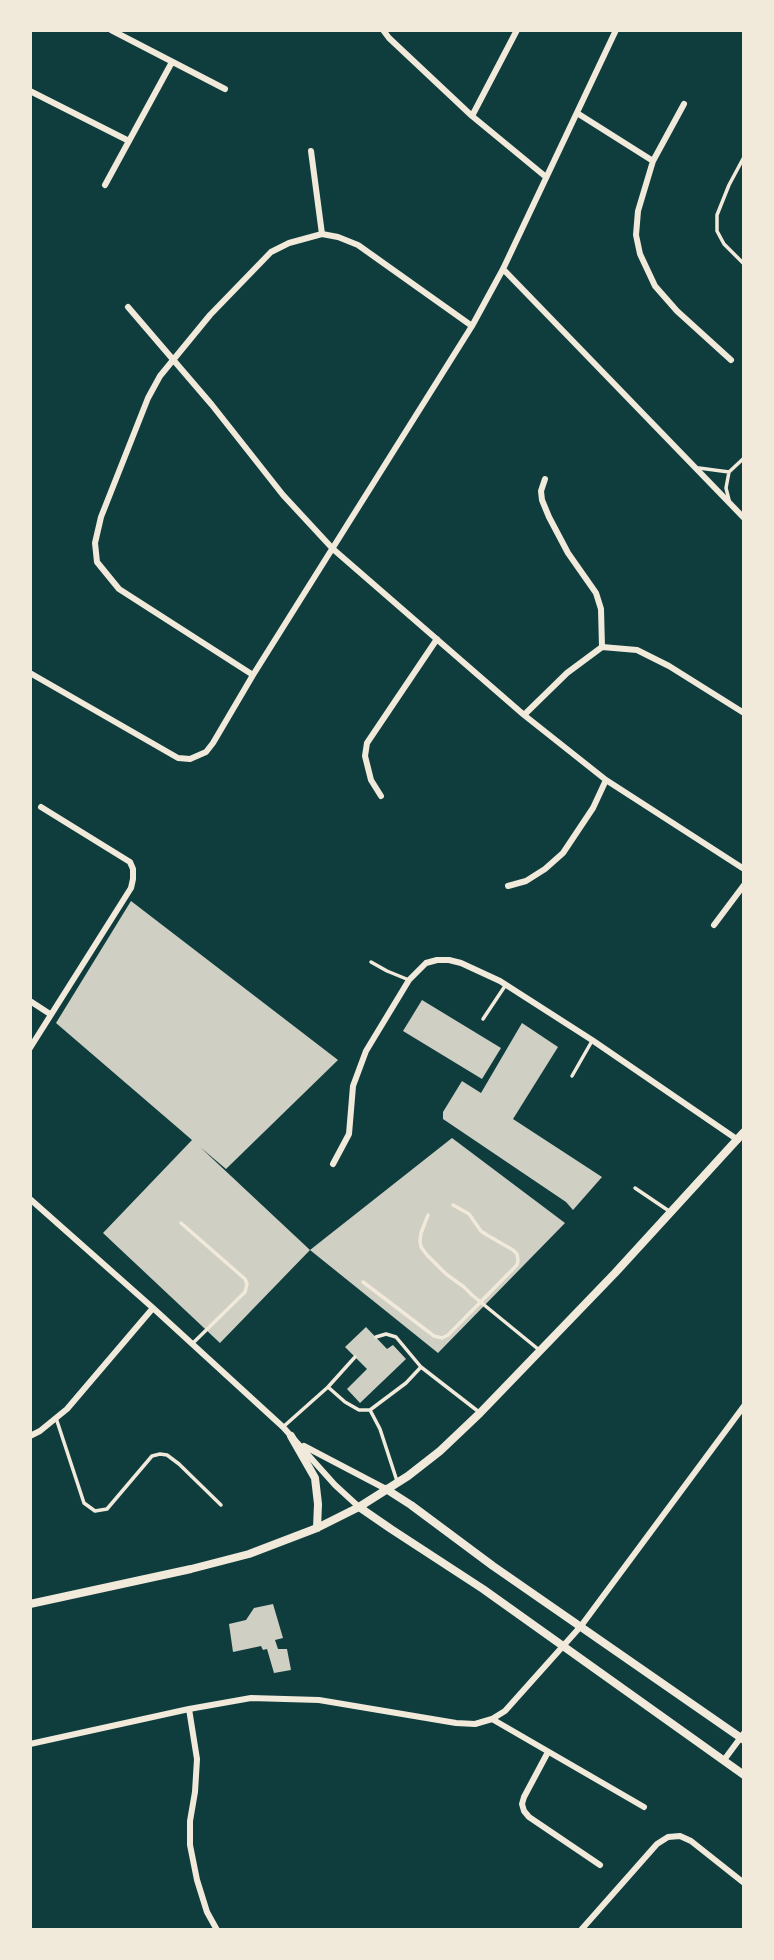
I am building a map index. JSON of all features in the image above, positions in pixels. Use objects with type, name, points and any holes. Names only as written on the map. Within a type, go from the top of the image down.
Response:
[{"type":"street","points":[[111,30],[225,89]]},
{"type":"street","points":[[383,30],[472,116],[546,177]]},
{"type":"street","points":[[472,116],[517,30]]},
{"type":"street","points":[[30,673],[178,758],[190,759],[206,752],[472,326],[503,269],[616,30]]},
{"type":"street","points":[[105,185],[172,62]]},
{"type":"street","points":[[30,91],[129,141]]},
{"type":"street","points":[[684,104],[653,161],[638,211],[636,235],[640,254],[655,286],[677,311],[732,360]]},
{"type":"street","points":[[578,113],[653,161]]},
{"type":"street","points":[[311,151],[322,234]]},
{"type":"street","points":[[253,675],[118,589],[97,562],[95,543],[102,517],[148,398],[160,376],[210,315],[271,252],[289,243],[322,234],[358,245],[472,326]]},
{"type":"street","points":[[503,269],[744,518]]},
{"type":"street","points":[[128,307],[283,495],[333,549],[524,715],[606,780],[744,869]]},
{"type":"street","points":[[545,479],[541,492],[548,517],[568,553],[596,593],[601,609],[602,647]]},
{"type":"street","points":[[381,796],[371,780],[365,756],[367,743],[437,639]]},
{"type":"street","points":[[524,715],[567,673],[602,647],[637,650],[670,666],[744,713]]},
{"type":"street","points":[[508,886],[526,881],[563,853],[593,808],[606,780]]},
{"type":"street","points":[[30,1048],[131,888],[133,878],[130,862],[41,807]]},
{"type":"street","points":[[714,925],[744,885]]},
{"type":"street","points":[[333,1164],[349,1134],[354,1086],[366,1051],[409,980],[426,964],[437,960],[471,966],[505,985],[592,1040],[738,1140]]},
{"type":"street","points":[[30,1001],[50,1014]]},
{"type":"street","points":[[30,1604],[191,1569],[281,1543],[359,1507],[397,1483],[440,1451],[480,1413],[744,1132]]},
{"type":"street","points":[[30,1199],[283,1427],[335,1485],[359,1507],[482,1589],[744,1775]]},
{"type":"street","points":[[30,1436],[67,1409],[153,1308]]},
{"type":"street","points":[[30,1744],[251,1698],[319,1700],[456,1723],[475,1724],[492,1719],[505,1711],[581,1626],[744,1405]]},
{"type":"street","points":[[291,1436],[315,1478],[317,1528]]},
{"type":"street","points":[[299,1443],[411,1504],[493,1566],[743,1737],[724,1760]]},
{"type":"street","points":[[189,1709],[197,1759],[190,1845],[207,1912],[217,1930]]},
{"type":"street","points":[[492,1719],[645,1807]]},
{"type":"street","points":[[548,1752],[524,1797],[524,1811],[600,1865]]},
{"type":"street","points":[[581,1930],[657,1844],[668,1837],[680,1836],[691,1841],[744,1883]]},
{"type":"lane","points":[[744,157],[717,215],[717,231],[724,244],[744,264]]},
{"type":"lane","points":[[730,502],[726,494],[729,472],[744,458]]},
{"type":"lane","points":[[693,468],[729,472]]},
{"type":"lane","points":[[371,962],[409,980]]},
{"type":"lane","points":[[483,1019],[505,985]]},
{"type":"lane","points":[[572,1076],[592,1040]]},
{"type":"lane","points":[[635,1188],[670,1213]]},
{"type":"lane","points":[[363,1282],[425,1330],[438,1338],[446,1337],[517,1265],[517,1256],[513,1250],[481,1231],[469,1214],[453,1205]]},
{"type":"lane","points":[[428,1214],[421,1233],[421,1247],[446,1274],[540,1350]]},
{"type":"lane","points":[[181,1223],[246,1279],[247,1284],[245,1292],[192,1344]]},
{"type":"lane","points":[[376,1337],[386,1334],[396,1337],[421,1367],[480,1413]]},
{"type":"lane","points":[[283,1427],[328,1387],[355,1357]]},
{"type":"lane","points":[[328,1387],[359,1410],[370,1409],[381,1403],[421,1367]]},
{"type":"lane","points":[[370,1409],[380,1429],[397,1483]]},
{"type":"lane","points":[[56,1418],[84,1503],[95,1511],[107,1509],[152,1456],[160,1454],[167,1455],[179,1464],[220,1505]]},
{"type":"building","points":[[131,901],[338,1060],[226,1169],[200,1147],[310,1250],[220,1343],[103,1233],[192,1140],[56,1023]]},
{"type":"building","points":[[422,1000],[501,1048],[482,1079],[403,1031]]},
{"type":"building","points":[[522,1023],[558,1047],[513,1119],[602,1177],[573,1210],[566,1202],[443,1119],[443,1112],[462,1081],[481,1093]]},
{"type":"building","points":[[452,1138],[565,1223],[438,1353],[310,1250]]},
{"type":"building","points":[[366,1327],[387,1349],[393,1345],[406,1359],[360,1403],[347,1389],[367,1369],[345,1347]]},
{"type":"building","points":[[273,1604],[283,1638],[275,1640],[278,1649],[287,1649],[291,1670],[274,1673],[267,1649],[263,1650],[261,1646],[233,1652],[229,1624],[246,1620],[254,1608]]}]
